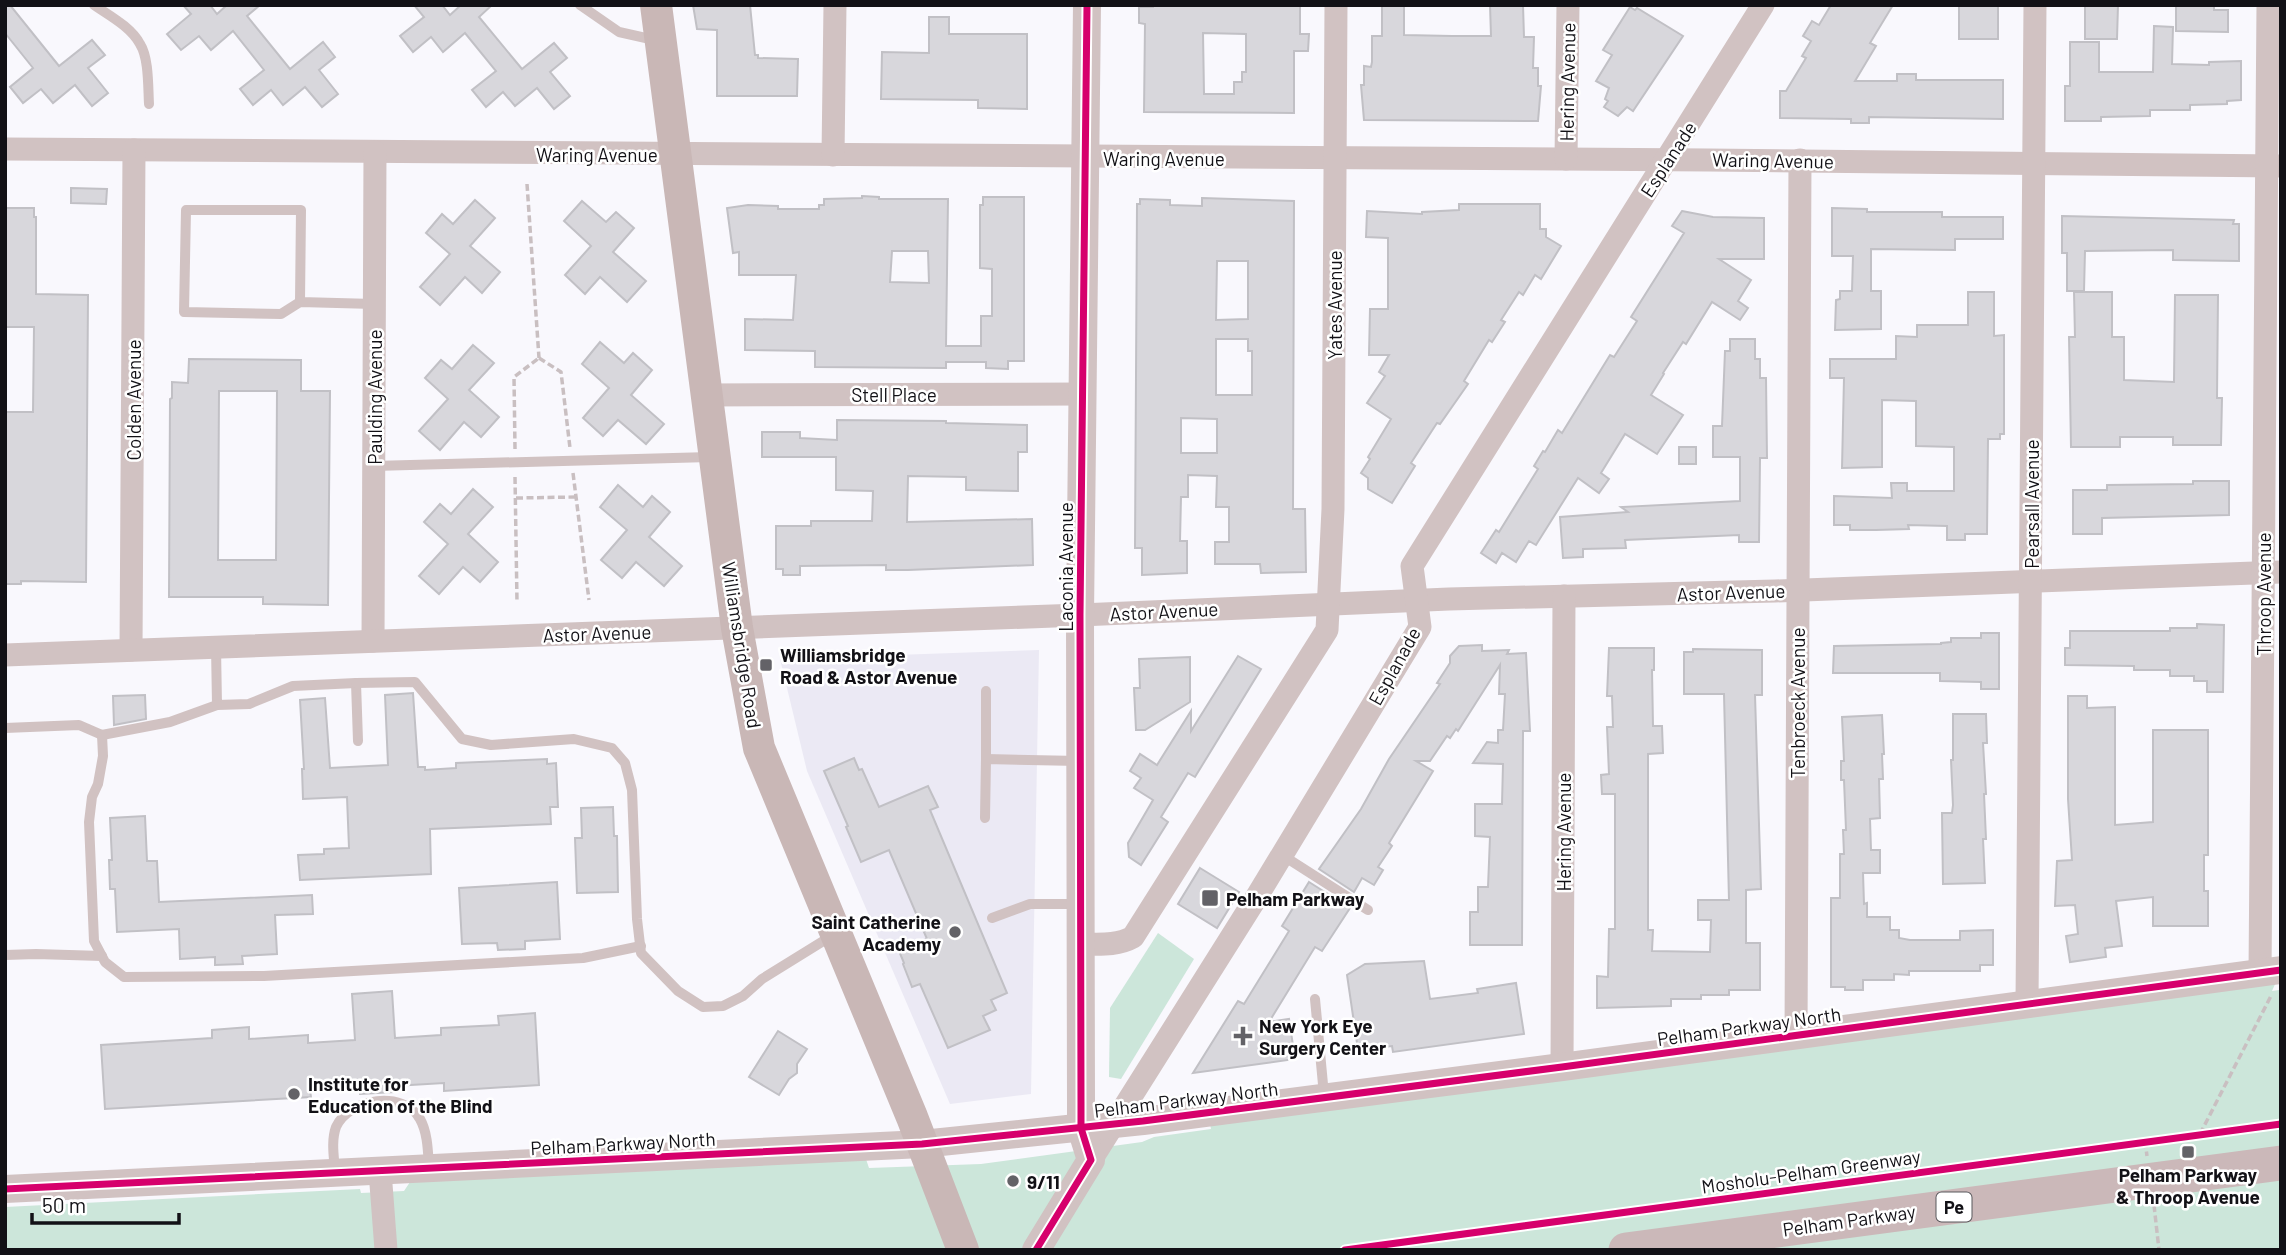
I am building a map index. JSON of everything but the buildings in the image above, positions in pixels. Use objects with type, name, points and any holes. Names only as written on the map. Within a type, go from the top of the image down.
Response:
[{"type":"main road","name":"Williamsbridge Road","points":[[656,5],[737,628],[759,748],[963,1250]]},
{"type":"main road","name":"Pelham Parkway","points":[[1626,1250],[2281,1163]]},
{"type":"street","points":[[834,155],[835,5]]},
{"type":"street","name":"Laconia Avenue","points":[[1087,5],[1080,615],[1081,1128],[1091,1160]]},
{"type":"street","name":"Yates Avenue","points":[[1328,604],[1333,509],[1336,5]]},
{"type":"street","name":"Hering Avenue","points":[[1566,159],[1569,5]]},
{"type":"street","name":"Esplanade","points":[[1036,1250],[1282,855],[1420,627],[1412,566],[1763,5]]},
{"type":"street","name":"Pearsall Avenue","points":[[2027,1003],[2035,5]]},
{"type":"street","name":"Throop Avenue","points":[[2268,5],[2273,165],[2271,979]]},
{"type":"street","name":"Waring Avenue","points":[[5,149],[2273,165]]},
{"type":"street","name":"Colden Avenue","points":[[131,650],[134,150]]},
{"type":"street","name":"Paulding Avenue","points":[[373,641],[375,152]]},
{"type":"street","name":"Tenbroeck Avenue","points":[[1796,1036],[1800,160]]},
{"type":"street","name":"Stell Place","points":[[706,395],[1082,394]]},
{"type":"street","name":"Astor Avenue","points":[[5,655],[1416,600],[2272,573]]},
{"type":"street","name":"Hering Avenue","points":[[1562,1068],[1564,596]]},
{"type":"street","points":[[1081,944],[1111,944],[1133,937],[1327,630],[1328,604]]},
{"type":"street","name":"Pelham Parkway North","points":[[5,1189],[922,1144],[1112,1125],[1562,1068],[2027,1003],[2271,979]]},
{"type":"street","points":[[380,1171],[386,1250]]},
{"type":"lane","points":[[94,5],[121,23],[141,44],[147,71],[149,104]]},
{"type":"lane","points":[[580,5],[619,32],[660,41]]},
{"type":"lane","points":[[300,302],[301,211],[186,209],[184,312],[281,314],[300,302],[374,304]]},
{"type":"lane","points":[[374,467],[714,457]]},
{"type":"lane","points":[[216,647],[217,705]]},
{"type":"lane","points":[[5,728],[79,725],[102,735],[170,722],[217,705],[249,704],[293,686],[415,682],[462,738],[491,745],[575,738],[612,748],[625,763],[632,790],[641,953],[678,992],[703,1007],[723,1006],[743,996],[772,972],[835,933]]},
{"type":"lane","points":[[356,683],[358,741]]},
{"type":"lane","points":[[985,818],[986,691]]},
{"type":"lane","points":[[102,735],[103,756],[98,784],[92,797],[89,822],[94,941],[105,962],[124,977],[264,975],[583,958],[640,946]]},
{"type":"lane","points":[[986,759],[1082,761]]},
{"type":"lane","points":[[1282,855],[1368,910]]},
{"type":"lane","points":[[992,918],[1030,904],[1081,904]]},
{"type":"lane","points":[[5,955],[102,956]]},
{"type":"lane","points":[[1315,999],[1324,1098]]},
{"type":"lane","points":[[335,1174],[333,1145],[337,1125],[344,1116],[360,1105],[385,1101],[405,1106],[420,1119],[429,1168]]},
{"type":"path","points":[[527,184],[538,358]]},
{"type":"path","points":[[516,498],[576,497]]},
{"type":"path","points":[[2200,1134],[2271,979]]},
{"type":"path","points":[[2186,1136],[2213,1133]]},
{"type":"path","points":[[2132,1143],[2159,1139]]},
{"type":"path","points":[[2145,1141],[2148,1161]]},
{"type":"path","points":[[2153,1199],[2159,1250]]},
{"type":"shaded area","name":"Saint Catherine Academy","points":[[1039,650],[1031,1094],[950,1104],[807,771],[780,659]]},
{"type":"green space","points":[[1158,933],[1194,959],[1121,1079],[1109,1077],[1110,1008]]},
{"type":"green space","points":[[2276,982],[2272,991],[2279,990],[2281,986],[2281,1250],[5,1250],[5,1207],[360,1189],[361,1193],[404,1191],[410,1182],[866,1159],[869,1168],[981,1164],[1142,1142],[1154,1137],[1211,1129],[1210,1124]]},
{"type":"cycle path","points":[[1036,1250],[1091,1160],[1081,1128],[1080,615],[1087,5]]},
{"type":"cycle path","points":[[5,1189],[922,1144],[1143,1121],[2281,970]]},
{"type":"cycle path","name":"Mosholu-Pelham Greenway","points":[[1345,1250],[2281,1124]]},
{"type":"place","name":"Williamsbridge Road & Astor Avenue","points":[[766,665]]},
{"type":"place","name":"Pelham Parkway","points":[[1210,898]]},
{"type":"place","name":"Saint Catherine Academy","points":[[955,932]]},
{"type":"place","name":"New York Eye Surgery Center","points":[[1243,1036]]},
{"type":"place","name":"Institute for Education of the Blind","points":[[294,1094]]},
{"type":"place","name":"Pelham Parkway & Throop Avenue","points":[[2188,1152]]},
{"type":"place","name":"9/11","points":[[1013,1181]]}]
